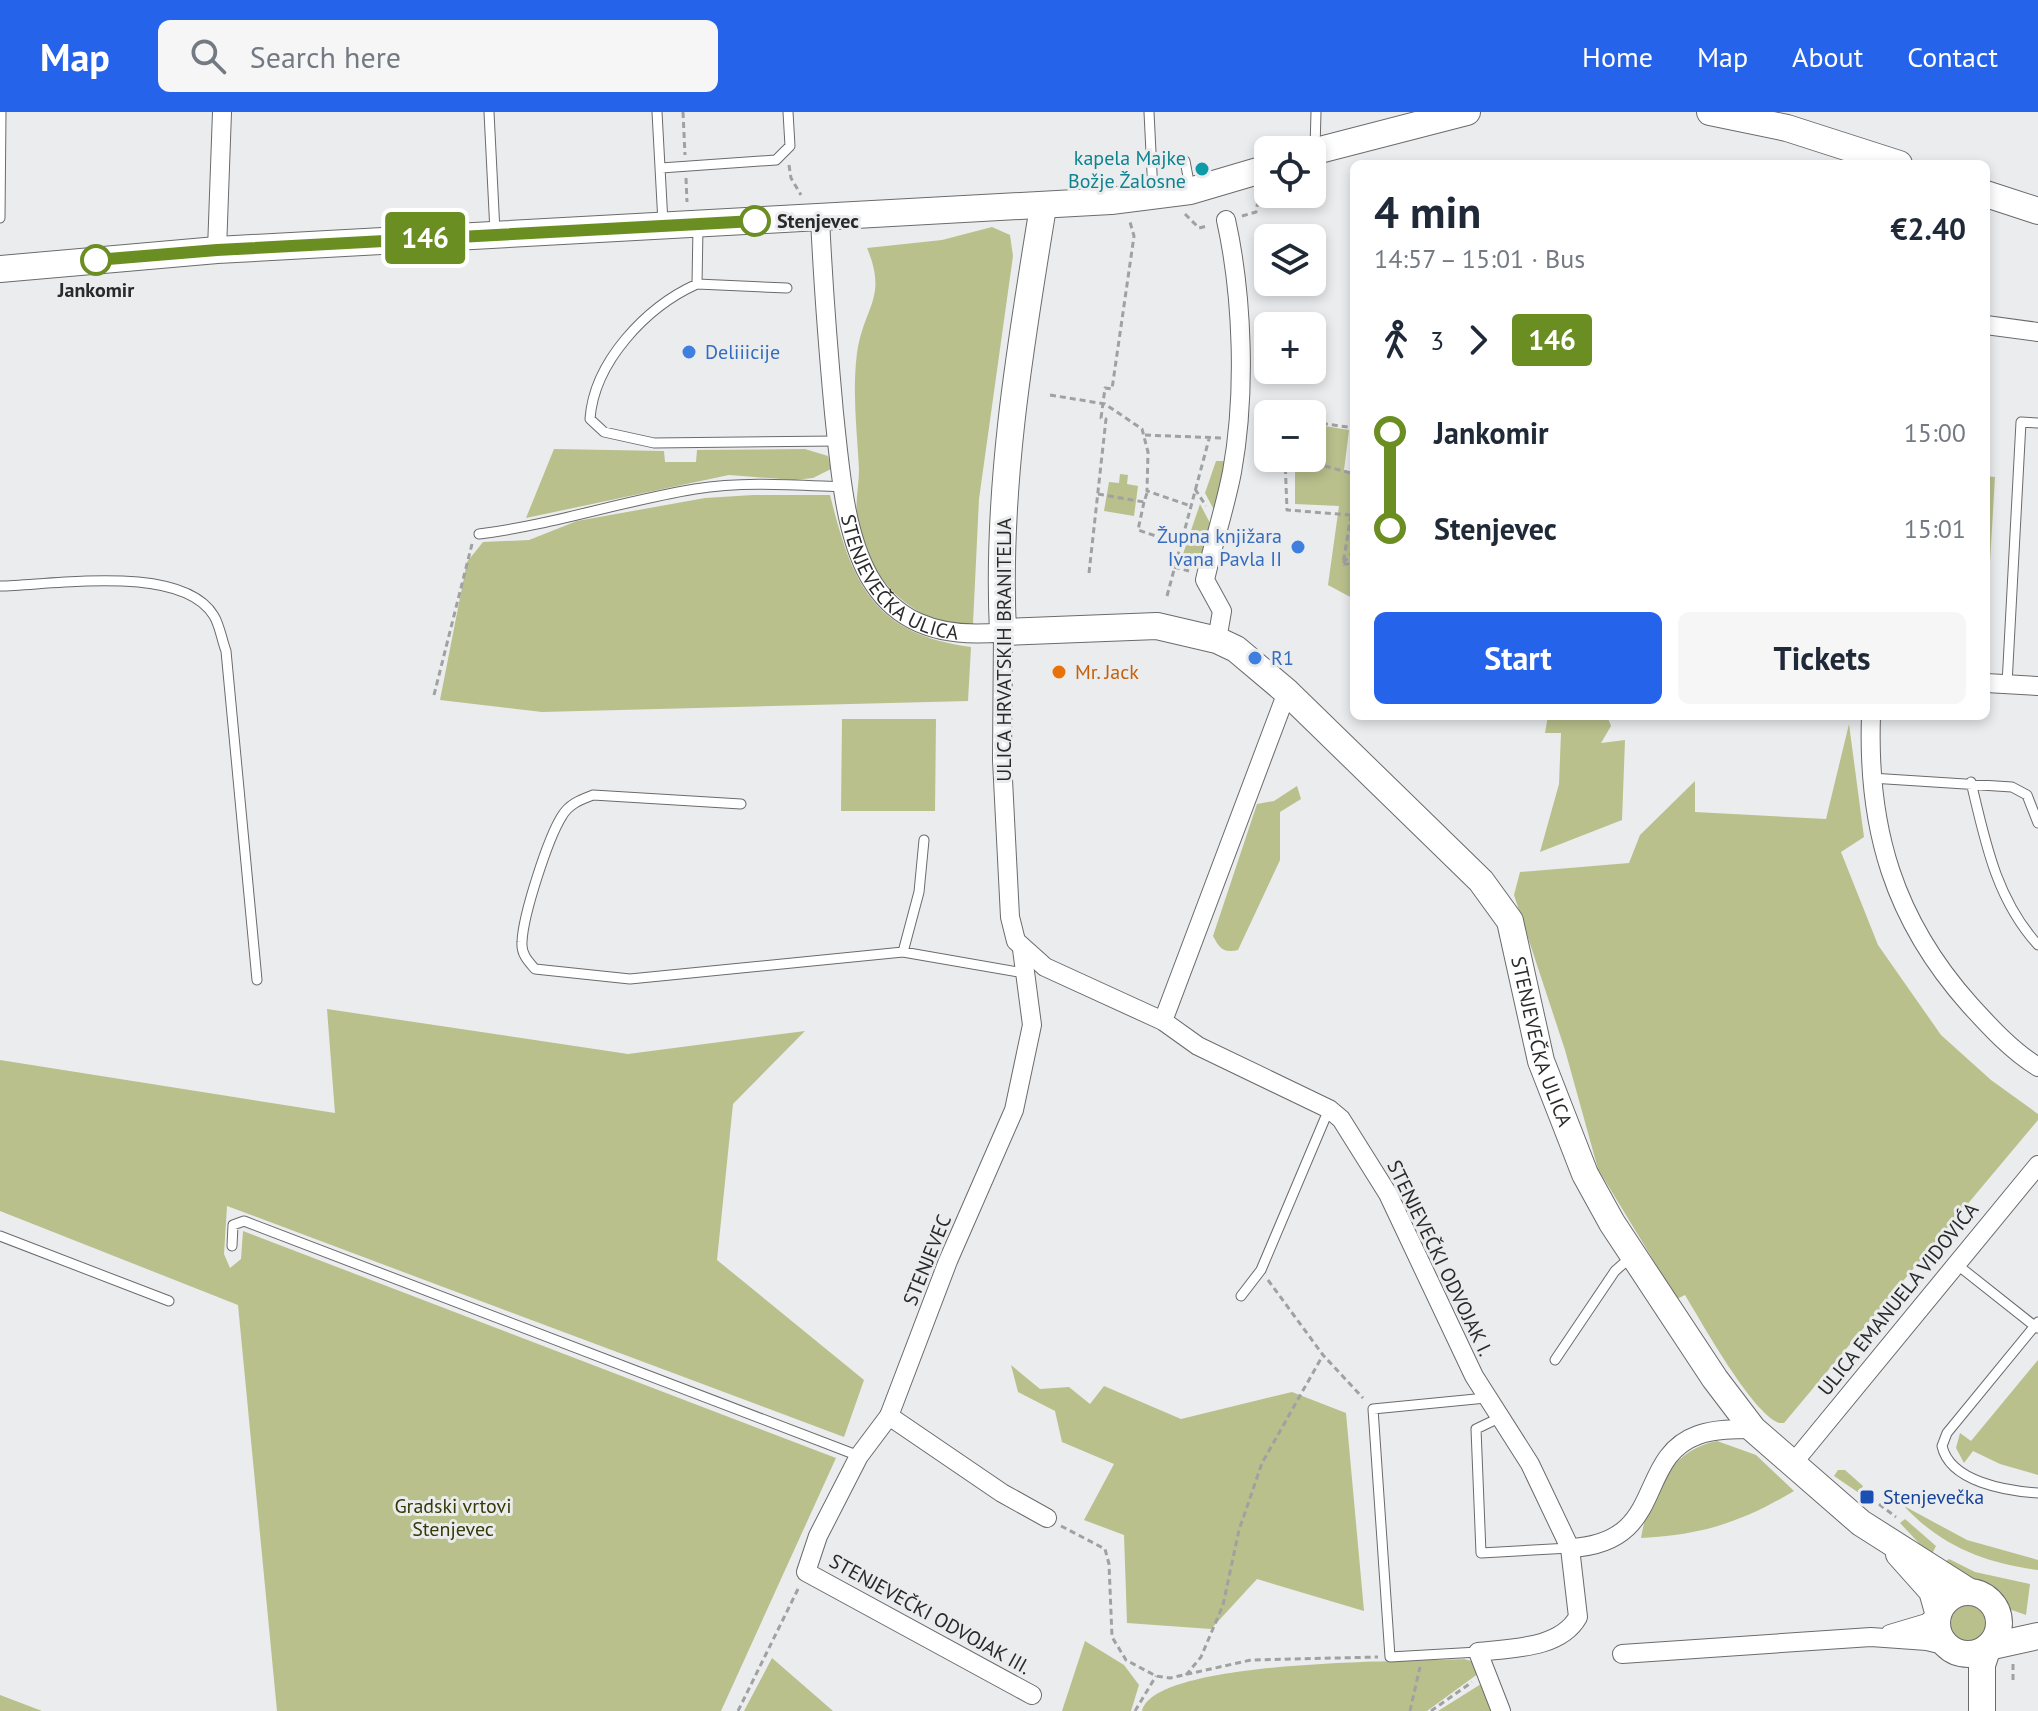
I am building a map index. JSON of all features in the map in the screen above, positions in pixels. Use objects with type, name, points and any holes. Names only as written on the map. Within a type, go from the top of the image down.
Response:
[{"type":"street","points":[[217,250],[222,112]]},
{"type":"street","points":[[1326,148],[1467,112]]},
{"type":"street","points":[[1710,112],[1787,128],[1887,160]]},
{"type":"street","points":[[0,268],[217,250],[663,227],[692,215],[811,208],[1043,207],[1190,191],[1254,172]]},
{"type":"street","points":[[1990,195],[2038,211]]},
{"type":"street","name":"ULICA HRVATSKIH BRANITELJA","points":[[1022,949],[1013,932],[1008,881],[1002,760],[1000,544],[1012,430],[1043,207]]},
{"type":"street","name":"STENJEVEČKA ULICA","points":[[811,208],[843,487],[858,558],[876,588],[897,609],[915,621],[940,631],[974,635],[1157,626],[1217,640],[1236,649],[1287,692],[1497,900],[1510,921],[1534,1036],[1551,1091],[1585,1174],[1633,1256],[1715,1379],[1753,1429],[1861,1523],[1889,1543],[1916,1555],[1968,1591]]},
{"type":"street","points":[[1217,640],[1222,611],[1205,580],[1231,474],[1238,376],[1238,293],[1226,220]]},
{"type":"street","points":[[1990,326],[2038,332]]},
{"type":"street","points":[[1990,683],[2038,686]]},
{"type":"street","points":[[1163,1021],[1287,692]]},
{"type":"street","points":[[1871,720],[1871,778],[1887,867],[1915,927],[1965,1000],[2000,1036],[2038,1067]]},
{"type":"street","name":"STENJEVEC","points":[[806,1572],[818,1536],[859,1456],[889,1416],[948,1261],[1014,1110],[1032,1025],[1031,998],[1022,949]]},
{"type":"street","name":"STENJEVEČKI ODVOJAK I.","points":[[1022,949],[1058,974],[1163,1021],[1198,1046],[1329,1109],[1341,1119],[1388,1194],[1486,1398],[1513,1434],[1570,1548],[1578,1617],[1573,1627],[1558,1638],[1478,1652]]},
{"type":"street","name":"ULICA EMANUELA VIDOVIĆA","points":[[1794,1462],[2038,1165]]},
{"type":"street","points":[[889,1416],[1002,1493],[1047,1518]]},
{"type":"street","points":[[1570,1548],[1608,1543],[1630,1527],[1666,1464],[1695,1436],[1753,1429]]},
{"type":"street","name":"STENJEVEČKA ULICA","points":[[1889,1543],[1932,1591],[1938,1613]]},
{"type":"street","name":"STENJEVEČKI ODVOJAK III.","points":[[806,1572],[1032,1695]]},
{"type":"street","points":[[1871,1637],[1917,1627],[1938,1613],[1948,1597],[1968,1591],[1979,1593],[2006,1614],[2038,1624]]},
{"type":"street","points":[[1981,1709],[1982,1659],[2000,1626],[1995,1606]]},
{"type":"street","points":[[1938,1613],[1937,1630],[1967,1668],[1981,1709]]},
{"type":"street","points":[[1622,1654],[1871,1637],[1927,1641],[1974,1654],[1988,1647],[2038,1636]]},
{"type":"street","points":[[1478,1652],[1501,1711]]},
{"type":"lane","points":[[0,218],[1,112]]},
{"type":"lane","points":[[489,112],[495,235]]},
{"type":"lane","points":[[657,112],[663,227]]},
{"type":"lane","points":[[661,168],[776,160],[785,155],[790,146],[788,112]]},
{"type":"lane","points":[[1149,112],[1153,196]]},
{"type":"lane","points":[[1315,136],[1316,112]]},
{"type":"lane","points":[[1185,161],[1190,191]]},
{"type":"lane","points":[[692,215],[697,284]]},
{"type":"lane","points":[[787,288],[697,284],[676,293],[632,333],[608,364],[591,401],[590,419],[604,432],[654,443],[837,441]]},
{"type":"lane","points":[[2007,684],[2021,422],[2038,423]]},
{"type":"lane","points":[[479,534],[696,489],[735,484],[843,487]]},
{"type":"lane","points":[[0,586],[140,581],[179,589],[214,615],[226,651],[257,980]]},
{"type":"lane","points":[[1871,778],[2012,787],[2027,795],[2038,823]]},
{"type":"lane","points":[[1971,782],[1994,873],[2009,906],[2038,945]]},
{"type":"lane","points":[[741,804],[593,795],[575,802],[562,816],[533,894],[522,943],[524,956],[535,969],[630,979],[903,952],[1024,973]]},
{"type":"lane","points":[[903,952],[919,892],[924,840]]},
{"type":"lane","points":[[1241,1296],[1261,1270],[1329,1109]]},
{"type":"lane","points":[[232,1246],[233,1225],[244,1221],[859,1456]]},
{"type":"lane","points":[[0,1236],[169,1301]]},
{"type":"lane","points":[[1555,1360],[1615,1271],[1633,1256]]},
{"type":"lane","points":[[1955,1263],[2037,1326],[1947,1433],[1942,1446],[1952,1467],[1972,1478],[2038,1493]]},
{"type":"lane","points":[[1478,1652],[1390,1657],[1373,1409],[1486,1398]]},
{"type":"lane","points":[[1499,1418],[1476,1429],[1481,1553],[1570,1548]]},
{"type":"path","points":[[683,112],[685,162]]},
{"type":"path","points":[[785,155],[791,178],[811,208]]},
{"type":"path","points":[[686,174],[692,215]]},
{"type":"path","points":[[1089,573],[1106,419],[1101,418],[1105,388],[1112,389],[1134,236],[1130,220]]},
{"type":"path","points":[[1050,395],[1103,404],[1142,429],[1145,435],[1147,491],[1138,530],[1180,544]]},
{"type":"path","points":[[1326,424],[1350,427]]},
{"type":"path","points":[[1145,435],[1215,439]]},
{"type":"path","points":[[1167,596],[1209,439]]},
{"type":"path","points":[[1326,468],[1350,474]]},
{"type":"path","points":[[1286,472],[1287,510],[1350,515]]},
{"type":"path","points":[[1147,491],[1191,506]]},
{"type":"path","points":[[1098,494],[1144,502]]},
{"type":"path","points":[[1343,564],[1350,521]]},
{"type":"path","points":[[434,695],[468,550],[479,534]]},
{"type":"path","points":[[1343,564],[1350,556]]},
{"type":"path","points":[[1343,564],[1350,564]]},
{"type":"path","points":[[1261,1270],[1323,1355],[1373,1409]]},
{"type":"path","points":[[1186,1675],[1201,1657],[1223,1605],[1239,1530],[1262,1463],[1323,1355]]},
{"type":"path","points":[[1863,1492],[1896,1517]]},
{"type":"path","points":[[1047,1518],[1105,1549],[1109,1564],[1112,1637],[1126,1660],[1156,1676],[1170,1678],[1251,1660],[1390,1657]]},
{"type":"path","points":[[738,1711],[806,1572]]},
{"type":"path","points":[[1410,1711],[1422,1655]]},
{"type":"path","points":[[2013,1667],[2013,1680]]},
{"type":"path","points":[[1431,1711],[1485,1673]]},
{"type":"path","points":[[1135,1711],[1156,1676]]},
{"type":"green space","points":[[992,227],[1010,235],[1013,256],[979,499],[973,624],[951,623],[912,607],[896,594],[870,559],[857,518],[857,353],[875,291],[873,265],[867,248],[942,240]]},
{"type":"green space","points":[[1326,426],[1349,430],[1344,470],[1350,471],[1350,597],[1328,585],[1339,506],[1295,504],[1295,472],[1326,472]]},
{"type":"green space","points":[[554,449],[664,451],[665,462],[696,462],[697,450],[805,449],[828,456],[831,469],[813,478],[794,480],[729,475],[526,518]]},
{"type":"green space","points":[[1216,461],[1226,461],[1214,510],[1205,493]]},
{"type":"green space","points":[[1120,474],[1128,475],[1127,484],[1138,486],[1134,516],[1104,511],[1109,482],[1119,483]]},
{"type":"green space","points":[[1990,476],[1995,477],[1990,562]]},
{"type":"green space","points":[[830,495],[847,554],[872,599],[889,616],[910,630],[971,647],[968,701],[542,712],[440,700],[467,562],[483,542],[529,540],[577,521],[705,498]]},
{"type":"green space","points":[[1200,504],[1210,523],[1200,564],[1192,567],[1183,554]]},
{"type":"green space","points":[[842,719],[936,719],[935,811],[841,811]]},
{"type":"green space","points":[[1547,720],[1609,720],[1611,726],[1601,743],[1625,740],[1622,820],[1540,852],[1559,784],[1561,733],[1545,733]]},
{"type":"green space","points":[[1849,724],[1864,837],[1841,852],[1878,945],[1941,1035],[1991,1080],[2038,1114],[2038,1120],[1784,1423],[1779,1423],[1755,1403],[1685,1295],[1677,1299],[1598,1169],[1565,1050],[1514,895],[1520,872],[1629,863],[1640,835],[1695,781],[1695,812],[1826,819]]},
{"type":"green space","points":[[1297,786],[1301,799],[1280,812],[1280,860],[1238,950],[1225,950],[1213,936],[1257,804],[1274,801]]},
{"type":"green space","name":"Gradski vrtovi Stenjevec","points":[[327,1009],[628,1054],[805,1031],[733,1104],[717,1260],[864,1380],[844,1437],[227,1206],[224,1254],[230,1268],[241,1259],[243,1231],[836,1458],[721,1711],[277,1711],[238,1305],[0,1211],[0,1060],[335,1113]]},
{"type":"green space","points":[[2038,1360],[2038,1475],[2000,1464],[1973,1451],[1964,1463],[1956,1448],[1960,1433],[1971,1441]]},
{"type":"green space","points":[[1011,1365],[1040,1389],[1069,1387],[1090,1404],[1104,1386],[1181,1419],[1292,1392],[1346,1413],[1364,1611],[1257,1579],[1211,1629],[1127,1623],[1124,1535],[1084,1520],[1114,1464],[1062,1442],[1055,1411],[1018,1392]]},
{"type":"green space","points":[[1717,1441],[1756,1455],[1794,1491],[1757,1511],[1721,1525],[1683,1534],[1641,1538],[1650,1506],[1665,1476],[1687,1453]]},
{"type":"green space","points":[[1838,1470],[1845,1470],[1863,1486],[1859,1493],[1834,1476]]},
{"type":"green space","points":[[1904,1506],[1967,1540],[2038,1560],[2038,1570],[2000,1563],[1965,1550],[1933,1532]]},
{"type":"green space","points":[[1905,1519],[1936,1546],[1931,1556],[1900,1523]]},
{"type":"green space","points":[[1949,1559],[1975,1572],[2030,1584],[2026,1615],[2009,1609],[1990,1587],[1968,1581],[1942,1564]]},
{"type":"green space","points":[[1968,1602],[1982,1608],[1988,1622],[1982,1636],[1968,1642],[1954,1636],[1948,1622],[1954,1608]]},
{"type":"green space","points":[[1085,1641],[1124,1665],[1139,1685],[1131,1711],[1062,1711]]},
{"type":"green space","points":[[772,1658],[833,1711],[744,1711]]},
{"type":"green space","points":[[1471,1661],[1479,1673],[1427,1711],[1142,1711],[1157,1694],[1191,1681],[1236,1672],[1289,1666]]},
{"type":"green space","points":[[1481,1684],[1493,1711],[1438,1711]]},
{"type":"green space","points":[[0,1695],[42,1711],[0,1711]]},
{"type":"bus line","name":"146","points":[[96,260],[217,250],[755,221]]},
{"type":"place","name":"kapela Majke Božje Žalosne","points":[[1202,169]]},
{"type":"place","name":"Stenjevec","points":[[755,221]]},
{"type":"place","name":"Jankomir","points":[[96,260]]},
{"type":"place","name":"Deliiicije","points":[[689,352]]},
{"type":"place","name":"Župna knjižara Ivana Pavla II","points":[[1298,547]]},
{"type":"place","name":"R1","points":[[1255,658]]},
{"type":"place","name":"Mr. Jack","points":[[1059,672]]},
{"type":"place","name":"Stenjevečka","points":[[1867,1497]]}]
